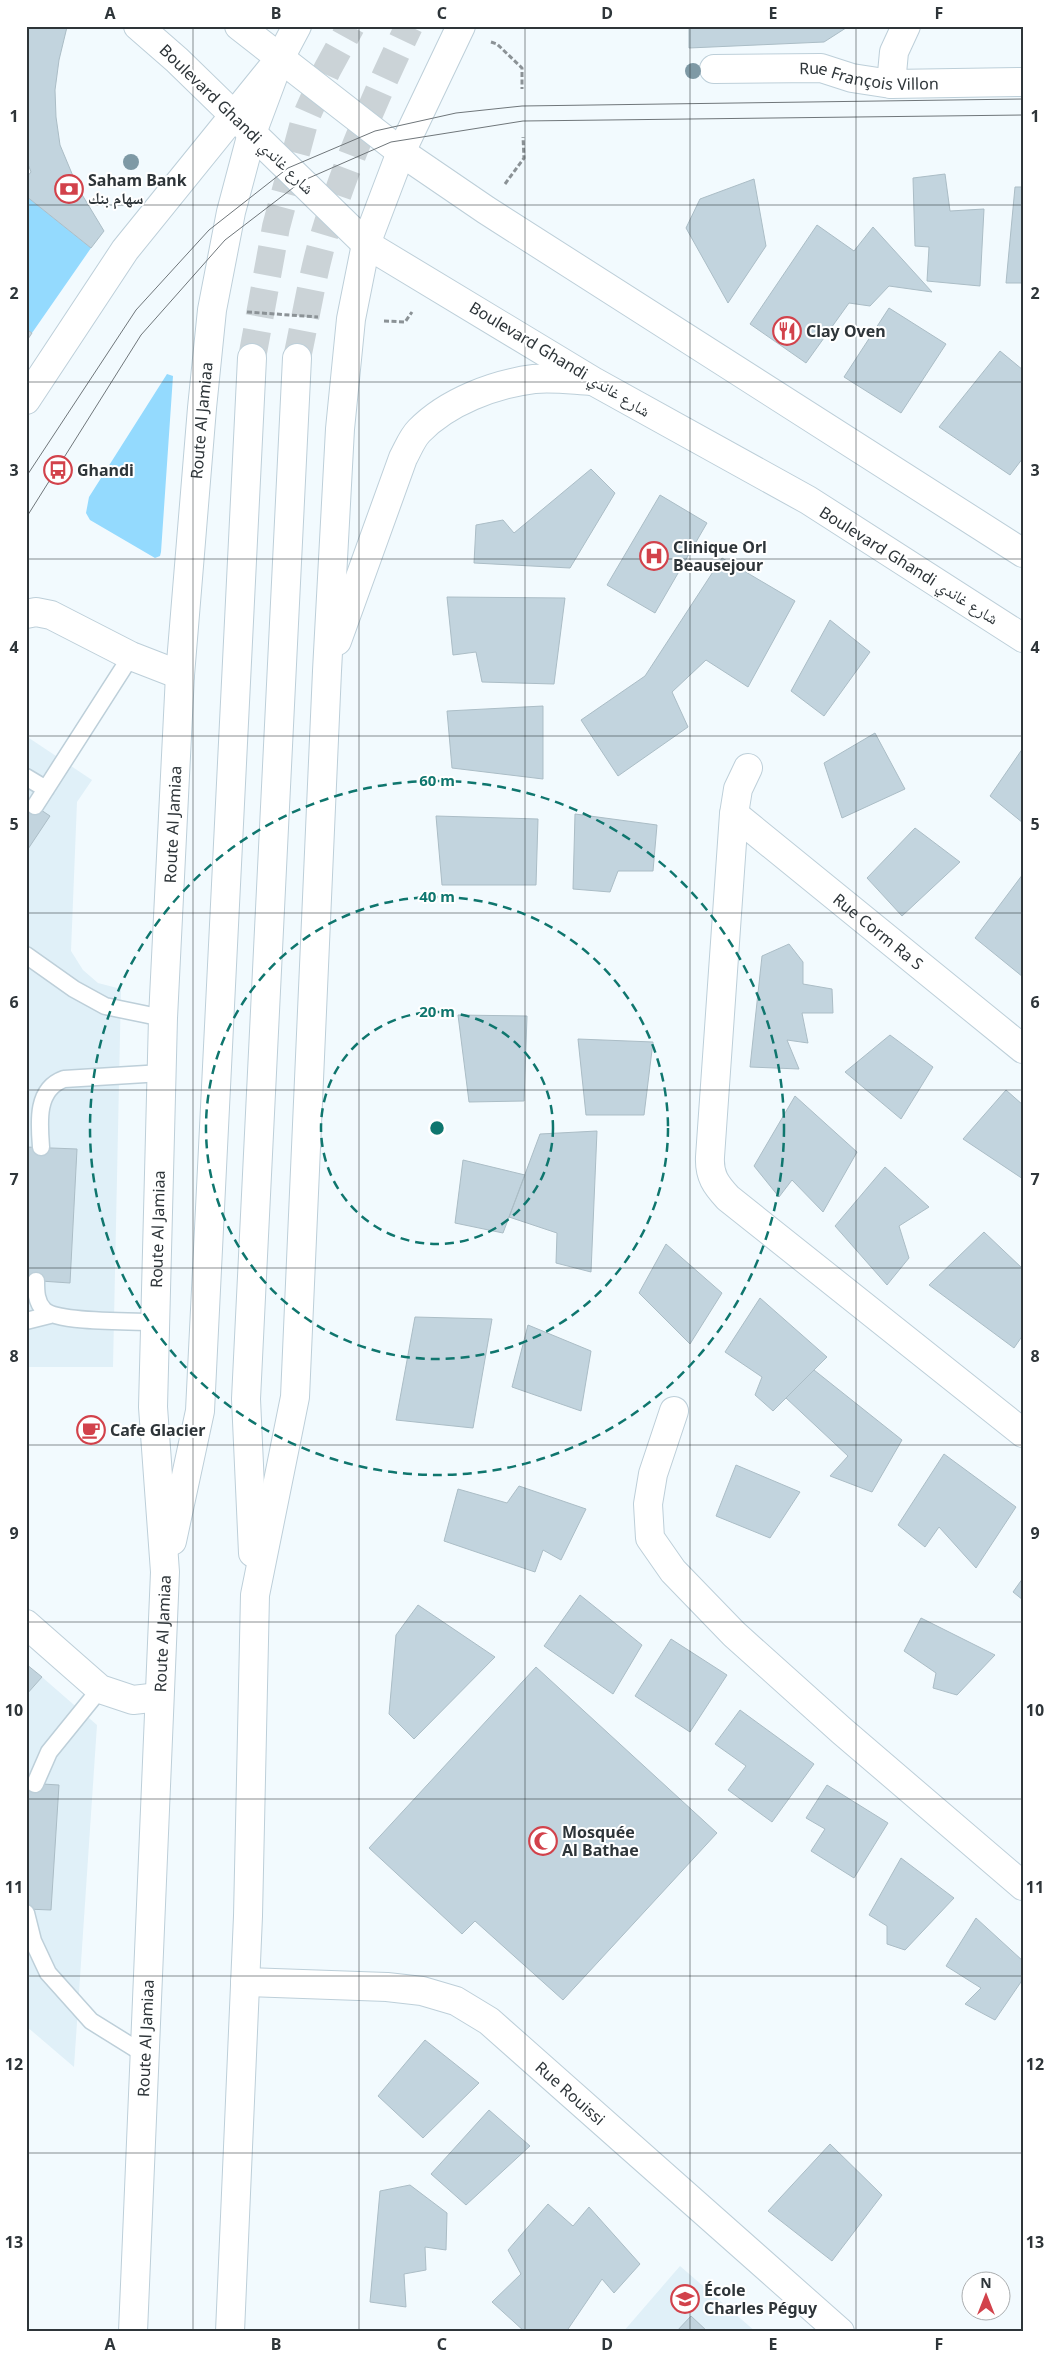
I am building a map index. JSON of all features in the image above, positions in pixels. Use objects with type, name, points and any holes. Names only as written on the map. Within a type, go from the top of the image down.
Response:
[{"type":"main road","name":"Boulevard Ghandi شارع غاندي","points":[[138,26],[177,60],[366,244],[593,381],[808,500],[1023,638]]},
{"type":"main road","points":[[239,26],[401,152],[486,210],[1023,553]]},
{"type":"main road","points":[[26,400],[125,250],[242,125],[297,26]]},
{"type":"main road","points":[[255,1595],[295,1397],[327,671],[340,429],[351,319],[366,244],[401,152],[461,26]]},
{"type":"main road","points":[[891,84],[894,52],[906,26]]},
{"type":"main road","name":"Rue François Villon","points":[[714,69],[821,68],[852,78],[891,84],[1023,82]]},
{"type":"main road","name":"Route Al Jamiaa","points":[[133,2332],[165,1572],[154,1407],[163,1018],[180,675],[202,408],[212,310],[231,212],[242,125]]},
{"type":"main road","points":[[165,1572],[200,1411],[252,358]]},
{"type":"main road","points":[[230,2332],[248,1916],[255,1595],[246,1399],[297,358]]},
{"type":"main road","points":[[327,671],[383,510],[403,458],[417,433],[438,414],[469,398],[506,385],[534,379],[593,381]]},
{"type":"main road","points":[[26,614],[36,612],[50,614],[131,656],[180,675]]},
{"type":"main road","points":[[748,768],[738,789],[734,814],[709,1169],[715,1184],[728,1198],[1023,1433]]},
{"type":"main road","name":"Rue Corm Ra S","points":[[734,814],[1023,1049]]},
{"type":"main road","points":[[674,1411],[653,1474],[648,1504],[650,1538],[673,1571],[734,1634],[842,1731],[1023,1886]]},
{"type":"main road","points":[[26,1624],[100,1689],[133,1700],[159,1697]]},
{"type":"main road","name":"Rue Rouissi","points":[[245,1982],[387,1987],[422,1991],[456,2001],[489,2021],[840,2332]]},
{"type":"lane","points":[[35,806],[131,656]]},
{"type":"lane","points":[[26,777],[46,789]]},
{"type":"lane","points":[[26,955],[74,989],[105,1006],[163,1018]]},
{"type":"lane","points":[[41,1148],[33,1120],[46,1091],[54,1083],[64,1079],[162,1072]]},
{"type":"lane","points":[[36,1281],[38,1301],[50,1315],[59,1318],[155,1322]]},
{"type":"lane","points":[[26,1321],[50,1315]]},
{"type":"lane","points":[[35,1784],[50,1752],[100,1689]]},
{"type":"lane","points":[[26,1913],[33,1940],[48,1973],[91,2021],[144,2054]]},
{"type":"path","points":[[497,44],[522,68],[522,89]]},
{"type":"path","points":[[505,184],[524,158],[523,137]]},
{"type":"path","points":[[241,312],[327,317]]},
{"type":"path","points":[[380,321],[405,322],[412,312]]},
{"type":"shaded area","points":[[26,196],[91,248],[32,333],[26,329]]},
{"type":"shaded area","points":[[167,374],[173,376],[161,552],[160,556],[155,558],[90,520],[86,513],[89,497]]},
{"type":"shaded area","points":[[26,736],[92,780],[77,802],[71,951],[83,970],[98,983],[121,989],[113,1367],[26,1367]]},
{"type":"shaded area","points":[[42,1677],[97,1725],[74,2067],[26,2026],[26,1695]]},
{"type":"shaded area","name":"École Charles Péguy","points":[[680,2266],[756,2332],[623,2332]]},
{"type":"building","points":[[26,26],[67,27],[59,60],[55,90],[56,117],[60,145],[78,188],[104,231],[91,248],[26,196],[26,178],[31,172],[26,159]]},
{"type":"building","points":[[689,26],[849,26],[824,42],[689,48]]},
{"type":"building","points":[[945,174],[950,211],[984,209],[980,286],[927,281],[929,247],[915,246],[913,178]]},
{"type":"building","points":[[754,179],[766,246],[728,303],[686,228],[700,199]]},
{"type":"building","points":[[1015,187],[1023,187],[1023,283],[1006,283]]},
{"type":"building","points":[[817,225],[854,251],[873,227],[932,292],[889,286],[870,306],[849,303],[806,363],[750,324]]},
{"type":"building","points":[[889,308],[946,344],[901,413],[844,377]]},
{"type":"building","points":[[26,329],[32,333],[26,342]]},
{"type":"building","points":[[1000,351],[1023,370],[1023,458],[1010,475],[939,427]]},
{"type":"building","points":[[591,469],[615,493],[570,568],[474,563],[476,525],[503,520],[514,533]]},
{"type":"building","points":[[660,495],[707,523],[655,613],[607,585]]},
{"type":"building","points":[[722,558],[795,601],[748,687],[706,660],[672,692],[688,727],[618,776],[581,720],[645,676]]},
{"type":"building","points":[[447,597],[565,598],[554,684],[482,682],[476,652],[453,655]]},
{"type":"building","points":[[830,620],[870,652],[824,716],[791,691]]},
{"type":"building","points":[[543,706],[543,779],[452,768],[447,711]]},
{"type":"building","points":[[875,733],[905,789],[842,818],[824,763]]},
{"type":"building","points":[[1023,748],[1023,823],[990,796]]},
{"type":"building","points":[[26,800],[50,816],[26,852]]},
{"type":"building","points":[[575,814],[657,825],[653,871],[618,871],[610,892],[573,889]]},
{"type":"building","points":[[436,816],[538,819],[536,885],[442,885]]},
{"type":"building","points":[[915,828],[960,862],[902,916],[867,878]]},
{"type":"building","points":[[1023,874],[1023,977],[975,938]]},
{"type":"building","points":[[789,944],[803,962],[803,984],[832,989],[833,1013],[802,1013],[808,1043],[787,1040],[799,1069],[750,1067],[762,956]]},
{"type":"building","points":[[458,1015],[527,1016],[524,1101],[469,1102]]},
{"type":"building","points":[[890,1035],[933,1067],[901,1119],[845,1072]]},
{"type":"building","points":[[578,1039],[653,1042],[644,1115],[586,1115]]},
{"type":"building","points":[[1006,1090],[1023,1105],[1023,1179],[963,1139]]},
{"type":"building","points":[[795,1096],[857,1152],[823,1212],[792,1180],[779,1197],[754,1166]]},
{"type":"building","points":[[597,1131],[591,1272],[556,1263],[557,1233],[509,1217],[540,1134]]},
{"type":"building","points":[[26,1147],[77,1149],[70,1283],[26,1280]]},
{"type":"building","points":[[463,1160],[525,1175],[503,1233],[455,1223]]},
{"type":"building","points":[[885,1167],[929,1207],[899,1226],[909,1258],[887,1285],[835,1226]]},
{"type":"building","points":[[984,1232],[1023,1269],[1023,1335],[1014,1348],[929,1285]]},
{"type":"building","points":[[666,1244],[722,1293],[690,1344],[639,1293]]},
{"type":"building","points":[[760,1298],[827,1357],[773,1411],[755,1395],[762,1377],[725,1352]]},
{"type":"building","points":[[415,1317],[492,1319],[473,1428],[396,1420]]},
{"type":"building","points":[[528,1325],[591,1351],[581,1411],[512,1387]]},
{"type":"building","points":[[814,1370],[902,1440],[872,1492],[830,1476],[848,1456],[786,1398]]},
{"type":"building","points":[[944,1454],[1016,1507],[976,1568],[939,1527],[925,1547],[898,1525]]},
{"type":"building","points":[[736,1465],[800,1492],[770,1538],[716,1516]]},
{"type":"building","points":[[519,1486],[586,1509],[561,1560],[543,1550],[535,1572],[444,1541],[458,1489],[507,1503]]},
{"type":"building","points":[[1023,1578],[1023,1600],[1013,1592]]},
{"type":"building","points":[[580,1595],[642,1645],[613,1694],[544,1646]]},
{"type":"building","points":[[418,1605],[495,1657],[414,1739],[389,1714],[396,1635]]},
{"type":"building","points":[[921,1618],[995,1655],[957,1695],[933,1688],[936,1673],[904,1651]]},
{"type":"building","points":[[671,1639],[727,1675],[690,1732],[635,1696]]},
{"type":"building","points":[[26,1664],[42,1677],[26,1695]]},
{"type":"building","name":"Mosquée Al Bathae","points":[[536,1667],[717,1833],[563,2000],[475,1921],[462,1934],[369,1848]]},
{"type":"building","points":[[740,1710],[814,1764],[772,1822],[728,1790],[746,1766],[715,1744]]},
{"type":"building","points":[[26,1783],[59,1785],[51,1910],[26,1909]]},
{"type":"building","points":[[827,1785],[888,1823],[854,1878],[811,1851],[825,1829],[806,1818]]},
{"type":"building","points":[[901,1858],[954,1898],[905,1950],[887,1944],[887,1926],[869,1915]]},
{"type":"building","points":[[976,1918],[1023,1961],[1023,1979],[995,2020],[965,2004],[981,1988],[946,1966]]},
{"type":"building","points":[[425,2040],[479,2083],[423,2138],[378,2096]]},
{"type":"building","points":[[489,2110],[530,2146],[466,2205],[431,2174]]},
{"type":"building","points":[[830,2144],[882,2195],[832,2261],[768,2211]]},
{"type":"building","points":[[410,2185],[447,2213],[446,2250],[425,2247],[426,2270],[404,2274],[406,2307],[370,2302],[380,2191]]},
{"type":"building","points":[[548,2204],[573,2226],[589,2207],[640,2264],[614,2293],[602,2279],[566,2332],[525,2332],[492,2302],[521,2274],[508,2250]]},
{"type":"building","points":[[691,2316],[708,2332],[676,2332]]},
{"type":"tunnel","points":[[252,358],[276,227],[305,119],[327,70],[351,26]]},
{"type":"tunnel","points":[[297,358],[314,274],[339,190],[360,134],[409,26]]},
{"type":"tram line","points":[[26,477],[136,310],[209,230],[288,168],[375,131],[456,113],[522,106],[1023,99]]},
{"type":"tram line","points":[[26,518],[141,335],[225,240],[302,181],[391,142],[523,121],[1023,115]]},
{"type":"place","name":"Saham Bank سهام بنك","points":[[69,189]]},
{"type":"place","name":"Clay Oven","points":[[787,331]]},
{"type":"place","name":"Ghandi","points":[[58,470]]},
{"type":"place","name":"Clinique Orl Beausejour","points":[[654,556]]},
{"type":"place","name":"Cafe Glacier","points":[[91,1430]]},
{"type":"place","name":"Mosquée Al Bathae","points":[[543,1841]]},
{"type":"place","name":"École Charles Péguy","points":[[685,2299]]}]
